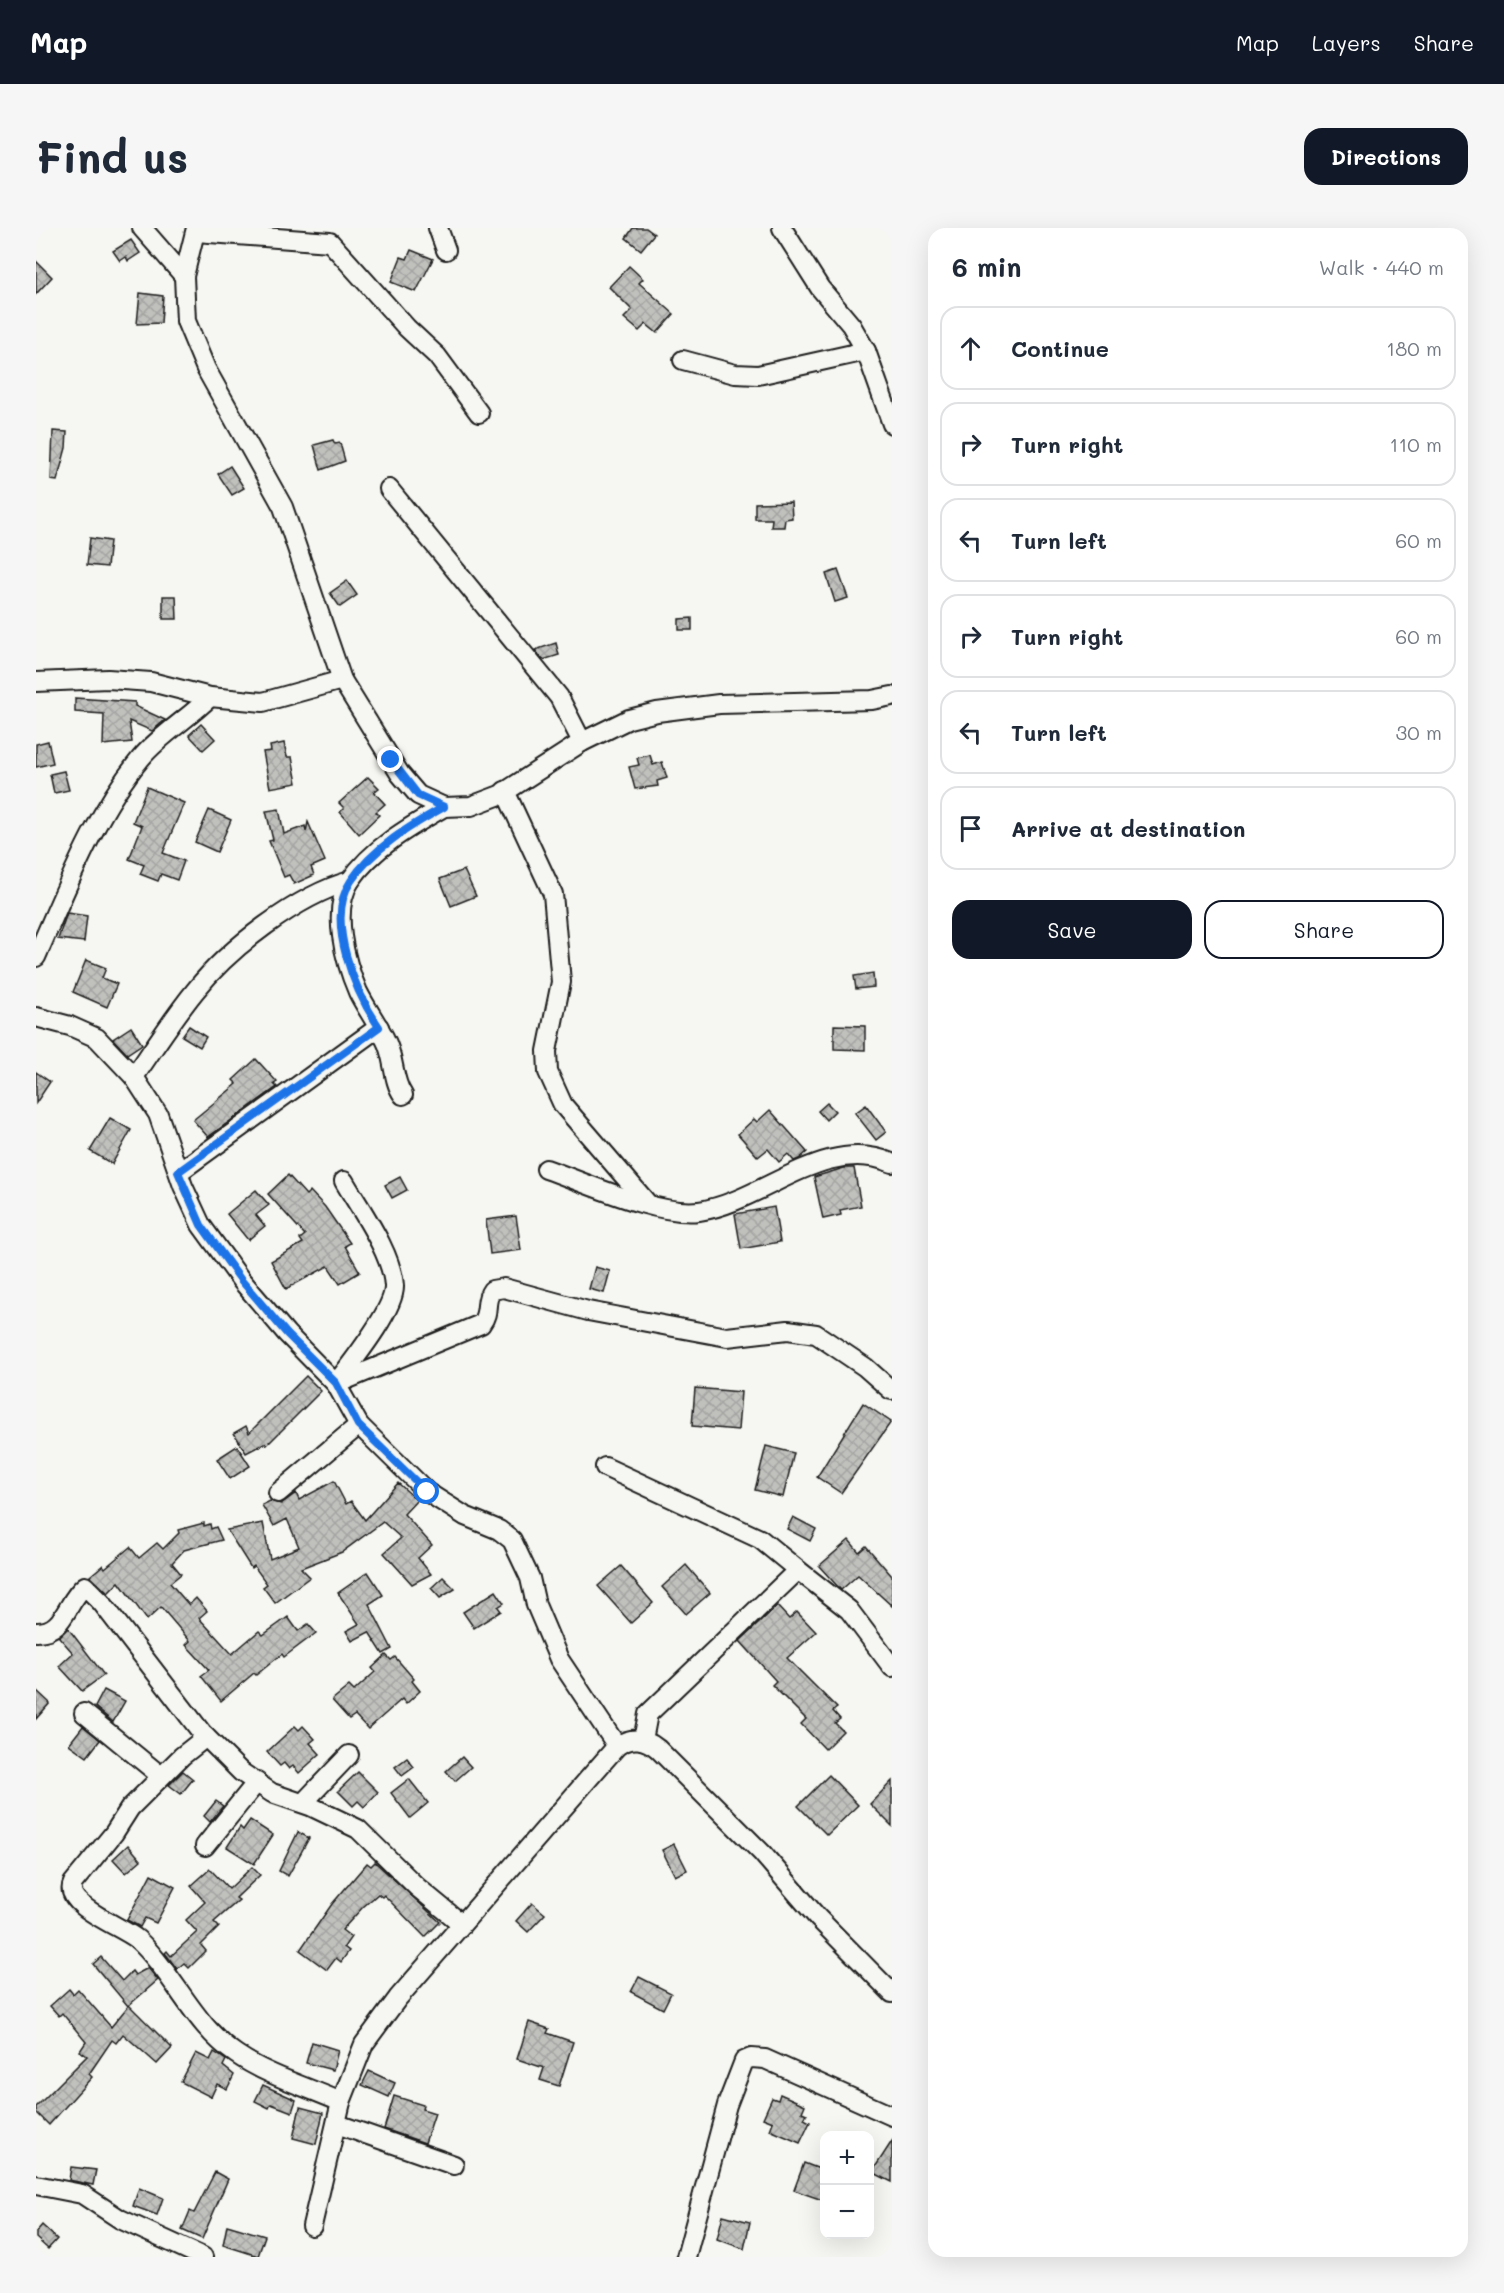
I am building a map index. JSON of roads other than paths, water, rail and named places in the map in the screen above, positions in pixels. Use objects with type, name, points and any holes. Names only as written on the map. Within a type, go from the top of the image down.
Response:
[{"type":"street","points":[[142,228],[184,276]]},
{"type":"street","points":[[438,228],[446,250]]},
{"type":"street","points":[[782,228],[820,288],[851,325],[866,351],[892,424]]},
{"type":"street","points":[[479,413],[437,356],[407,328],[330,242],[244,238],[196,230],[184,276],[186,321],[206,369],[283,507],[342,680],[400,774],[418,795],[444,807],[471,806],[505,791],[582,742],[628,719],[657,712],[719,704],[872,700],[892,696]]},
{"type":"street","points":[[683,360],[735,374],[758,375],[866,351]]},
{"type":"street","points":[[389,489],[559,697],[582,742]]},
{"type":"street","points":[[36,682],[108,679],[151,682],[210,697],[262,702],[342,680]]},
{"type":"street","points":[[36,957],[69,883],[118,788],[143,756],[210,697]]},
{"type":"street","points":[[505,791],[553,894],[561,982],[547,1051],[548,1072],[563,1105],[648,1204]]},
{"type":"street","points":[[403,1095],[398,1088],[390,1048],[357,990],[349,964],[341,912],[350,881],[386,844],[407,828],[444,807]]},
{"type":"street","points":[[134,1077],[196,989],[225,960],[297,905],[334,886],[350,881]]},
{"type":"street","points":[[36,1017],[70,1026],[97,1038],[134,1077],[158,1114],[178,1172],[201,1225],[241,1280],[287,1334],[336,1383],[358,1425],[427,1492],[465,1516],[499,1530],[512,1540],[530,1578],[536,1605],[560,1659],[617,1746]]},
{"type":"street","points":[[178,1172],[379,1027]]},
{"type":"street","points":[[546,1169],[662,1209],[697,1211],[720,1206],[798,1172],[856,1154],[874,1156],[892,1163]]},
{"type":"street","points":[[336,1383],[381,1320],[393,1295],[394,1286],[387,1260],[344,1181]]},
{"type":"street","points":[[336,1383],[481,1324],[488,1316],[489,1295],[492,1290],[504,1288],[588,1311],[727,1337],[788,1330],[816,1334],[865,1367],[891,1390]]},
{"type":"street","points":[[278,1493],[358,1425]]},
{"type":"street","points":[[605,1467],[760,1539],[849,1610],[892,1667]]},
{"type":"street","points":[[643,1740],[648,1714],[798,1570]]},
{"type":"street","points":[[36,1632],[46,1632],[56,1627],[76,1593],[85,1586],[102,1603],[137,1652],[206,1737],[241,1772],[273,1793],[303,1803],[358,1829],[417,1887],[462,1924]]},
{"type":"street","points":[[84,1713],[161,1776]]},
{"type":"street","points":[[206,1737],[161,1776],[130,1808],[114,1833],[73,1883],[72,1892],[78,1903],[136,1938],[168,1972],[179,1992],[213,2032],[236,2054],[340,2102]]},
{"type":"street","points":[[312,2226],[337,2124],[340,2102],[364,2044],[398,1998],[617,1746],[633,1739],[643,1740],[658,1749],[740,1830],[818,1918],[892,1993]]},
{"type":"street","points":[[303,1803],[350,1755]]},
{"type":"street","points":[[205,1846],[256,1782]]},
{"type":"street","points":[[686,2257],[727,2105],[744,2061],[751,2058],[765,2059],[892,2116]]},
{"type":"street","points":[[337,2124],[454,2165]]},
{"type":"street","points":[[36,2185],[82,2193],[120,2219],[203,2257]]}]
